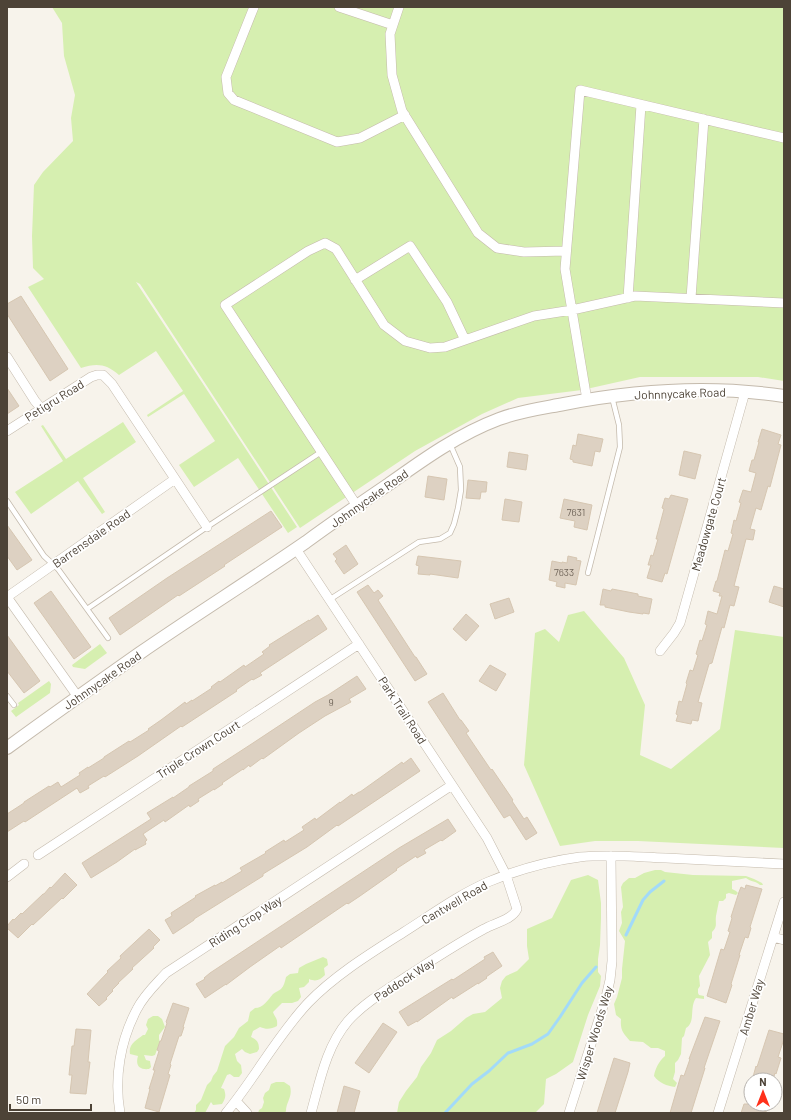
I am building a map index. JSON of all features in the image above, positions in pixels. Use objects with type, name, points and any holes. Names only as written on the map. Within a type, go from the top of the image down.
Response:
[{"type":"street","points":[[254,7],[226,77],[228,93],[234,100],[337,142],[360,138],[405,116]]},
{"type":"street","points":[[339,7],[393,25]]},
{"type":"street","points":[[399,7],[390,34],[392,75],[402,111],[478,233],[497,248],[524,252],[566,251]]},
{"type":"street","points":[[587,400],[565,269],[580,90],[784,138]]},
{"type":"street","points":[[628,298],[641,104]]},
{"type":"street","points":[[691,298],[704,119]]},
{"type":"street","points":[[357,506],[225,305],[308,251],[325,243],[336,250],[384,324],[405,341],[430,348],[445,347],[534,316],[572,310],[635,296],[784,303]]},
{"type":"street","points":[[355,280],[410,246],[447,302],[465,340]]},
{"type":"street","points":[[7,357],[41,408]]},
{"type":"street","name":"Petigru Road","points":[[7,431],[91,377],[104,375],[112,384],[175,479]]},
{"type":"street","name":"Johnnycake Road","points":[[7,748],[140,653],[426,458],[475,429],[502,418],[535,409],[612,396],[662,391],[702,390],[784,396]]},
{"type":"street","name":"Meadowgate Court","points":[[660,651],[680,623],[745,392]]},
{"type":"street","points":[[175,479],[207,527]]},
{"type":"street","name":"Barrensdale Road","points":[[7,597],[175,479]]},
{"type":"street","name":"Park Trail Road","points":[[296,548],[487,838],[506,875]]},
{"type":"street","points":[[7,597],[78,697]]},
{"type":"street","name":"Triple Crown Court","points":[[38,855],[359,644]]},
{"type":"street","name":"Riding Crop Way","points":[[120,1113],[118,1100],[120,1053],[137,1008],[151,989],[166,973],[452,784]]},
{"type":"street","name":"Cantwell Road","points":[[226,1113],[293,1020],[310,1001],[331,982],[364,958],[465,894],[487,883],[506,875],[556,861],[581,857],[611,856],[784,864]]},
{"type":"street","name":"Wisper Woods Way","points":[[569,1113],[610,980],[612,961],[611,856]]},
{"type":"street","points":[[7,877],[24,864]]},
{"type":"street","name":"Paddock Way","points":[[311,1113],[325,1062],[339,1034],[349,1020],[362,1007],[458,944],[515,913],[517,909],[516,903],[506,875]]},
{"type":"street","name":"Amber Way","points":[[718,1113],[784,902]]},
{"type":"street","points":[[773,937],[784,940]]},
{"type":"street","points":[[236,1101],[247,1113]]},
{"type":"lane","points":[[588,573],[620,447],[619,425],[612,396]]},
{"type":"lane","points":[[330,600],[419,542],[440,539],[450,533],[454,524],[461,490],[460,467],[449,443]]},
{"type":"lane","points":[[87,609],[207,527],[321,452]]},
{"type":"lane","points":[[7,501],[44,556],[58,569],[108,638]]},
{"type":"lane","points":[[7,696],[14,705]]},
{"type":"green space","points":[[52,7],[784,7],[784,381],[758,377],[640,377],[582,390],[518,398],[482,414],[415,451],[300,528],[140,284],[136,282],[297,527],[288,533],[238,458],[194,487],[179,465],[215,441],[184,394],[148,417],[147,415],[183,391],[156,351],[119,375],[110,369],[97,365],[81,368],[28,287],[44,279],[33,268],[32,236],[34,185],[43,172],[73,141],[71,118],[75,95],[64,56],[62,23]]},
{"type":"green space","points":[[123,422],[136,442],[83,478],[105,512],[102,514],[78,481],[31,514],[15,492],[63,461],[41,426],[43,425],[66,459]]},
{"type":"green space","points":[[584,611],[624,658],[645,705],[640,755],[671,769],[720,729],[735,630],[784,637],[784,848],[638,841],[595,841],[560,846],[524,765],[535,633],[545,629],[559,642],[568,615]]},
{"type":"green space","points":[[100,644],[107,653],[85,669],[73,667],[72,665]]},
{"type":"green space","points":[[49,681],[51,684],[50,693],[16,717],[11,711],[19,705],[18,703]]},
{"type":"green space","points":[[655,870],[693,875],[746,876],[762,883],[763,885],[746,878],[732,881],[732,889],[738,893],[736,895],[729,893],[726,894],[726,898],[723,901],[719,901],[716,916],[716,927],[712,932],[712,938],[708,942],[710,955],[699,976],[700,986],[698,993],[699,995],[704,996],[704,999],[696,998],[693,1006],[691,1022],[686,1028],[682,1038],[681,1054],[675,1063],[673,1079],[677,1083],[675,1087],[663,1084],[654,1076],[658,1065],[665,1056],[665,1051],[658,1048],[651,1048],[643,1042],[630,1041],[622,1031],[621,1019],[616,1015],[614,1004],[622,978],[625,941],[619,931],[622,923],[621,912],[623,907],[621,887],[629,878],[635,878],[644,873]]},
{"type":"green space","points":[[588,875],[598,880],[601,903],[600,945],[598,959],[598,972],[601,976],[600,986],[588,1015],[573,1062],[546,1079],[544,1104],[534,1113],[397,1113],[399,1102],[417,1077],[421,1067],[431,1053],[437,1040],[451,1031],[466,1018],[473,1014],[485,1012],[502,998],[500,988],[502,981],[506,976],[517,971],[529,959],[527,929],[552,918],[571,880]]},
{"type":"green space","points":[[323,957],[327,959],[328,965],[324,968],[325,975],[318,980],[309,979],[309,982],[304,987],[299,988],[301,997],[298,1001],[292,1003],[282,1003],[273,1012],[277,1020],[277,1026],[269,1029],[260,1027],[253,1031],[251,1037],[258,1043],[259,1049],[257,1052],[250,1054],[242,1049],[235,1054],[237,1061],[241,1065],[242,1073],[239,1077],[234,1077],[230,1074],[227,1075],[221,1088],[224,1089],[225,1095],[222,1104],[213,1105],[211,1102],[205,1113],[194,1113],[196,1110],[196,1105],[201,1100],[207,1085],[217,1071],[225,1046],[234,1037],[239,1028],[248,1021],[250,1012],[263,1005],[273,994],[281,989],[284,985],[286,977],[290,974],[298,973],[299,968]]},
{"type":"green space","points":[[153,1016],[158,1016],[162,1019],[165,1027],[159,1035],[160,1042],[155,1055],[144,1055],[146,1060],[150,1061],[151,1067],[149,1069],[143,1069],[138,1065],[138,1056],[130,1054],[130,1048],[143,1035],[145,1035],[148,1029],[146,1025],[148,1019]]},
{"type":"green space","points":[[276,1082],[284,1082],[290,1086],[291,1093],[285,1113],[258,1113],[262,1108],[265,1093],[269,1090],[271,1084]]},
{"type":"building","points":[[21,296],[68,369],[50,381],[7,314],[7,304]]},
{"type":"building","points":[[7,388],[19,406],[7,414]]},
{"type":"building","points":[[762,429],[781,435],[778,444],[781,445],[770,487],[768,486],[761,510],[756,508],[750,529],[755,530],[753,540],[746,539],[734,586],[739,587],[734,606],[730,605],[712,663],[709,664],[698,702],[702,703],[698,721],[692,720],[691,724],[676,721],[679,701],[682,702],[690,670],[693,671],[698,655],[696,654],[700,640],[702,641],[707,625],[705,624],[708,611],[717,614],[722,596],[719,596],[720,593],[713,591],[725,550],[728,551],[733,534],[731,533],[734,520],[736,521],[741,503],[739,502],[743,490],[751,492],[756,473],[749,471],[752,460],[754,460]]},
{"type":"building","points":[[578,434],[603,439],[600,452],[595,451],[592,466],[573,462],[573,460],[570,459],[573,445],[576,446]]},
{"type":"building","points":[[684,451],[701,455],[695,479],[679,475]]},
{"type":"building","points":[[509,452],[528,455],[526,470],[507,467]]},
{"type":"building","points":[[428,476],[447,479],[444,500],[425,497]]},
{"type":"building","points":[[468,480],[487,482],[486,492],[481,492],[480,499],[466,498]]},
{"type":"building","points":[[671,495],[688,499],[667,574],[665,573],[662,582],[647,578],[651,565],[648,565],[651,555],[653,556],[658,539],[656,539],[664,509],[662,508],[665,498],[669,499]]},
{"type":"building","points":[[505,499],[522,502],[519,522],[502,520]]},
{"type":"building","points":[[564,499],[592,505],[587,530],[574,527],[575,521],[560,518]]},
{"type":"building","points":[[271,511],[282,527],[120,635],[109,618],[167,578]]},
{"type":"building","points":[[7,525],[32,560],[17,570],[7,556]]},
{"type":"building","points":[[346,545],[358,564],[344,574],[335,561],[337,559],[333,554]]},
{"type":"building","points":[[418,556],[461,561],[458,578],[418,574],[419,566],[416,565]]},
{"type":"building","points":[[568,556],[577,558],[576,560],[581,561],[576,585],[565,583],[565,588],[556,586],[557,582],[549,580],[552,561],[567,563]]},
{"type":"building","points":[[368,585],[374,593],[378,590],[383,596],[378,600],[427,674],[415,681],[357,592]]},
{"type":"building","points":[[774,586],[784,589],[784,607],[769,602]]},
{"type":"building","points":[[603,589],[611,591],[612,589],[638,594],[638,596],[652,599],[649,614],[629,612],[600,605]]},
{"type":"building","points":[[51,591],[91,647],[74,659],[34,603]]},
{"type":"building","points":[[509,598],[514,612],[495,619],[490,604]]},
{"type":"building","points":[[466,614],[479,626],[466,641],[453,629]]},
{"type":"building","points":[[318,615],[327,629],[260,673],[262,675],[253,680],[252,679],[236,690],[237,691],[182,727],[181,726],[138,756],[88,786],[89,788],[80,793],[77,788],[7,832],[7,814],[24,802],[49,786],[50,787],[58,782],[61,787],[80,775],[79,773],[88,767],[149,730],[148,729],[185,702],[186,704],[192,701],[212,688],[211,687],[219,681],[220,682],[244,665],[245,667],[264,654],[262,652],[270,646],[269,645]]},
{"type":"building","points":[[7,635],[40,681],[24,693],[7,671]]},
{"type":"building","points":[[490,665],[506,674],[496,691],[479,681]]},
{"type":"building","points":[[357,676],[366,689],[349,699],[351,702],[325,716],[263,759],[262,758],[250,767],[249,765],[214,790],[198,799],[199,801],[190,807],[189,805],[165,822],[164,820],[143,834],[147,840],[145,842],[146,844],[135,849],[91,878],[82,863],[151,819],[147,813],[173,798],[213,771],[213,769]]},
{"type":"building","points":[[443,693],[460,720],[469,731],[466,733],[513,800],[512,801],[524,819],[527,817],[537,833],[526,840],[510,815],[504,818],[428,702]]},
{"type":"building","points":[[411,758],[420,771],[173,934],[165,920],[172,916],[171,913],[196,897],[195,896],[215,885],[222,883],[242,871],[240,868],[266,853],[265,852],[284,840],[285,842],[304,830],[302,827],[315,818],[316,820],[352,794],[353,796],[360,792],[402,762],[403,764]]},
{"type":"building","points":[[448,819],[456,831],[442,841],[441,840],[424,850],[426,853],[417,858],[416,856],[396,869],[397,870],[360,896],[348,904],[347,903],[281,948],[280,946],[226,985],[205,998],[196,984],[205,979],[204,978],[210,973],[399,848]]},
{"type":"building","points":[[65,873],[77,885],[18,938],[7,928],[7,926],[50,887],[51,888]]},
{"type":"building","points":[[746,885],[762,889],[748,938],[745,937],[739,955],[726,1003],[707,996],[721,949],[724,950],[730,932],[728,931],[731,917],[739,892],[741,887],[745,889]]},
{"type":"building","points":[[149,929],[160,940],[153,947],[154,948],[118,983],[106,998],[107,999],[99,1006],[87,994],[108,972],[107,971],[121,958],[120,956]]},
{"type":"building","points":[[493,952],[502,966],[478,984],[453,999],[452,997],[417,1022],[408,1026],[399,1012],[452,979],[453,980]]},
{"type":"building","points":[[173,1003],[189,1008],[181,1036],[179,1036],[170,1064],[168,1074],[170,1075],[159,1112],[145,1108],[155,1070],[153,1070],[159,1051],[157,1050]]},
{"type":"building","points":[[705,1017],[720,1021],[691,1113],[670,1113],[681,1075],[684,1076]]},
{"type":"building","points":[[383,1023],[397,1032],[369,1073],[355,1063]]},
{"type":"building","points":[[76,1029],[91,1030],[88,1062],[90,1062],[86,1094],[70,1093],[72,1075],[69,1075],[72,1046],[74,1046]]},
{"type":"building","points":[[769,1030],[784,1034],[784,1039],[778,1057],[781,1058],[777,1072],[754,1072],[756,1066],[757,1067]]},
{"type":"building","points":[[614,1058],[630,1063],[628,1072],[615,1113],[597,1113]]},
{"type":"building","points":[[344,1086],[360,1091],[354,1113],[337,1113]]},
{"type":"building","points":[[743,1107],[743,1112],[767,1112],[766,1113],[741,1113]]},
{"type":"waterway","points":[[626,935],[643,900],[650,892],[664,881]]},
{"type":"waterway","points":[[445,1113],[472,1084],[489,1071],[508,1053],[532,1044],[548,1034],[582,983],[596,967]]}]
